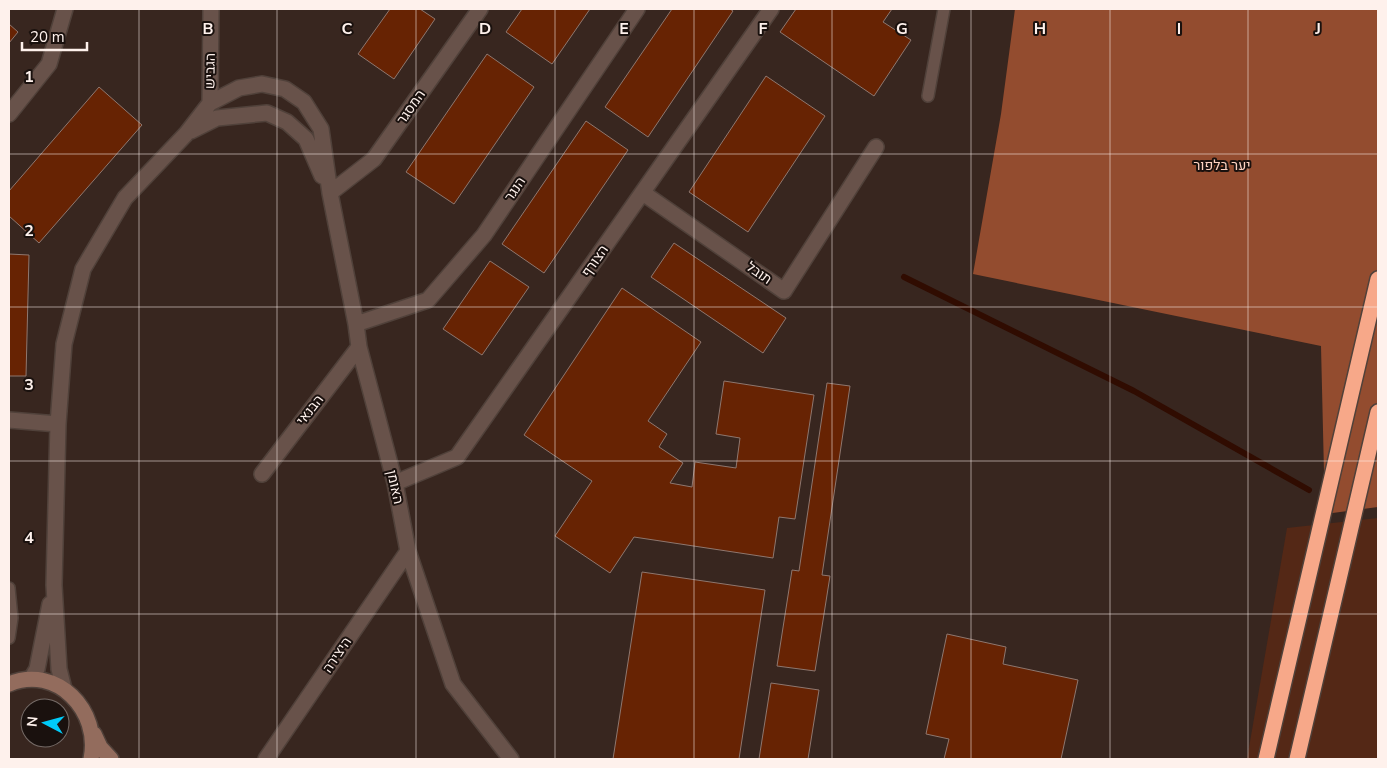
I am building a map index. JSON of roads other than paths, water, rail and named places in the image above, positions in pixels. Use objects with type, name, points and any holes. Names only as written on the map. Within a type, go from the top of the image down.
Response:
[{"type":"highway","points":[[1266,759],[1378,280]]},
{"type":"highway","points":[[1297,759],[1378,412]]},
{"type":"main road","points":[[9,684],[15,681],[32,679],[48,682],[64,689],[77,700],[86,714],[100,746],[111,759]]},
{"type":"main road","points":[[91,759],[93,751],[92,731]]},
{"type":"street","points":[[9,114],[48,64],[65,9]]},
{"type":"street","name":"הגביש","points":[[210,103],[211,9]]},
{"type":"street","name":"המסגר","points":[[330,193],[374,159],[480,9]]},
{"type":"street","name":"הנגר","points":[[356,324],[428,300],[484,235],[637,9]]},
{"type":"street","name":"הצורף","points":[[395,483],[457,457],[771,9]]},
{"type":"street","points":[[64,689],[60,669],[54,585],[58,424],[64,344],[83,268],[125,198],[186,134],[210,103],[239,88],[262,84],[285,88],[304,102],[321,129],[330,193]]},
{"type":"street","points":[[186,134],[217,118],[268,113],[287,122],[306,139],[330,193]]},
{"type":"street","name":"תובל","points":[[643,193],[784,291],[876,147]]},
{"type":"street","name":"האומן","points":[[330,193],[359,347],[395,483],[408,551],[453,684],[511,759]]},
{"type":"street","name":"הבנאי","points":[[262,474],[359,347]]},
{"type":"street","points":[[9,420],[58,424]]},
{"type":"street","name":"היצירה","points":[[266,759],[408,551]]},
{"type":"street","points":[[32,679],[36,669],[54,585]]},
{"type":"lane","points":[[928,96],[944,9]]},
{"type":"lane","points":[[9,588],[12,618],[9,638]]},
{"type":"waterway","points":[[904,277],[1134,391],[1309,490]]},
{"type":"park label","name":"יער בלפור","points":[[1222,165]]}]
